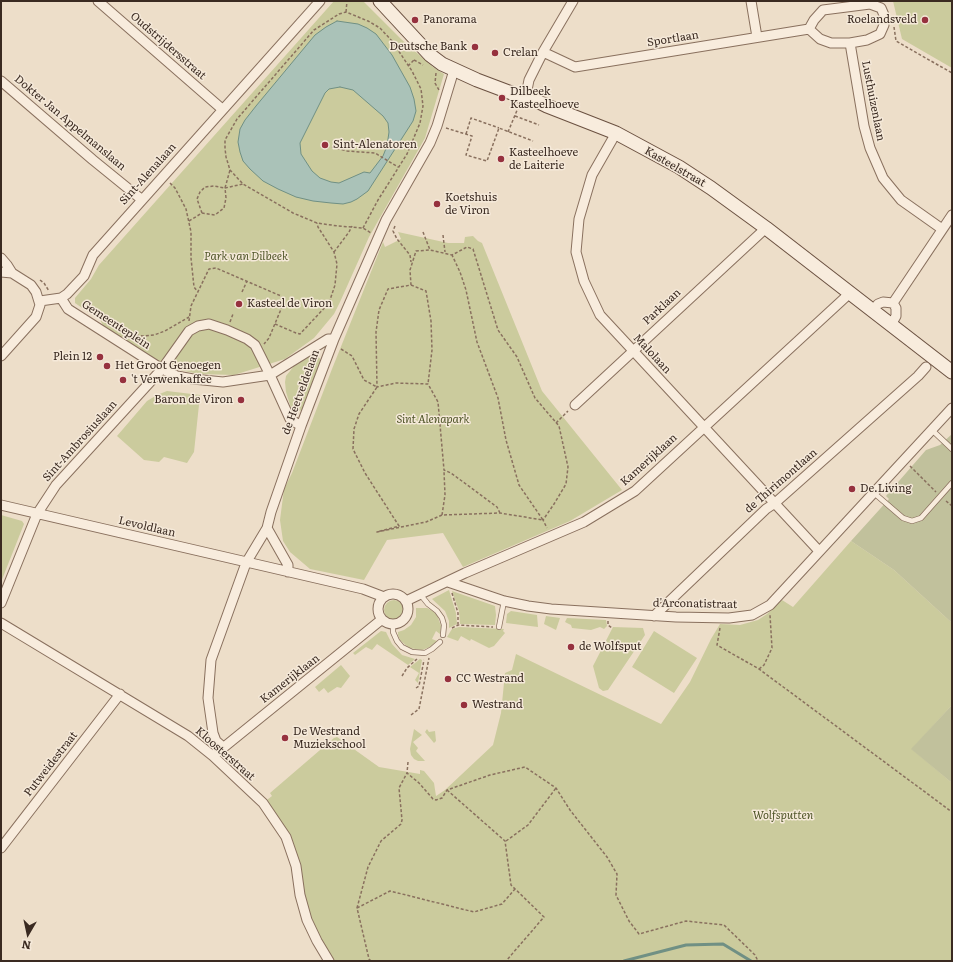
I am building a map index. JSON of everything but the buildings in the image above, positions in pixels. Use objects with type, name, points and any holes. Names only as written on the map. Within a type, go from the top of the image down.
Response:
[{"type":"street","name":"Oudstrijdersstraat","points":[[98,1],[222,109]]},
{"type":"street","name":"Sint-Alenalaan","points":[[61,298],[67,294],[84,276],[93,255],[320,1]]},
{"type":"street","name":"Kasteelstraat","points":[[380,1],[430,55],[454,70],[616,133],[679,167],[717,192],[766,228],[952,372]]},
{"type":"street","points":[[526,97],[529,80],[543,52],[573,1]]},
{"type":"street","points":[[751,1],[757,37]]},
{"type":"street","points":[[870,4],[882,4],[884,26],[880,34],[867,40],[850,43],[831,43],[820,39],[809,29],[814,20],[824,10],[870,4]]},
{"type":"street","name":"Sportlaan","points":[[543,52],[575,67],[809,29]]},
{"type":"street","name":"Lusthuizenlaan","points":[[850,43],[864,126],[870,148],[883,178],[901,200],[942,229]]},
{"type":"street","name":"de Heetveldelaan","points":[[223,747],[216,741],[213,733],[208,698],[211,660],[246,563],[267,528],[271,512],[301,426],[332,343],[386,220],[430,143],[437,126],[454,70]]},
{"type":"street","name":"Dokter Jan Appelmanslaan","points":[[1,81],[142,200]]},
{"type":"street","name":"Malolaan","points":[[616,133],[592,175],[579,219],[576,252],[584,281],[600,315],[819,551]]},
{"type":"street","points":[[893,303],[952,214]]},
{"type":"street","name":"Parklaan","points":[[575,405],[766,228]]},
{"type":"street","points":[[1,260],[7,265],[12,273],[31,285],[40,301],[40,309],[36,317],[1,356]]},
{"type":"street","points":[[1,272],[12,273]]},
{"type":"street","name":"Kamerijklaan","points":[[406,601],[590,518],[635,491],[850,293]]},
{"type":"street","points":[[40,301],[61,298]]},
{"type":"street","name":"Gemeenteplein","points":[[61,298],[68,309],[162,369],[177,376],[207,381],[239,380],[270,375],[328,339],[332,343]]},
{"type":"street","points":[[872,311],[878,304],[883,302],[893,303]]},
{"type":"street","points":[[891,325],[896,316],[896,308],[893,303]]},
{"type":"street","points":[[162,369],[189,331],[198,326],[209,324],[226,330],[247,339],[255,345],[290,419],[301,426]]},
{"type":"street","name":"de Thirimontlaan","points":[[654,616],[766,509],[918,376],[926,367]]},
{"type":"street","name":"Sint-Ambrosiuslaan","points":[[1,603],[37,514],[56,484],[162,369]]},
{"type":"street","name":"d'Arconatistraat","points":[[448,582],[504,601],[551,609],[654,616],[737,618],[761,612],[770,605],[952,408]]},
{"type":"street","name":"Levoldlaan","points":[[1,505],[363,589],[384,597]]},
{"type":"street","points":[[267,528],[288,565],[288,572]]},
{"type":"street","points":[[391,594],[396,594],[401,596],[406,601],[408,610],[406,618],[401,623],[393,625],[381,620],[378,613],[378,608],[379,602],[384,597],[391,594]]},
{"type":"street","name":"Kamerijklaan","points":[[213,756],[381,620]]},
{"type":"street","name":"Kloosterstraat","points":[[1,623],[188,736],[213,756],[263,804],[286,837],[296,866],[300,895],[307,920],[329,961]]},
{"type":"street","name":"Putweidestraat","points":[[1,848],[120,694]]},
{"type":"lane","points":[[932,430],[952,448]]},
{"type":"lane","points":[[874,493],[903,518],[912,521],[920,518],[952,483]]},
{"type":"lane","points":[[420,594],[442,618],[444,625],[443,635]]},
{"type":"lane","points":[[499,627],[504,601]]},
{"type":"lane","points":[[393,625],[393,632],[397,641],[402,647],[412,652],[426,652],[440,642]]},
{"type":"path","points":[[346,12],[347,1]]},
{"type":"path","points":[[346,12],[368,20],[380,28],[392,41],[421,89],[423,106],[420,123],[407,154],[363,228],[317,223],[293,213],[243,184],[230,170],[226,157],[225,140],[237,119],[314,30],[339,14],[346,12]]},
{"type":"path","points":[[892,21],[896,41],[952,73]]},
{"type":"path","points":[[408,66],[419,55]]},
{"type":"path","points":[[437,70],[435,83],[439,90]]},
{"type":"path","points":[[508,132],[526,97]]},
{"type":"path","points":[[515,116],[539,125]]},
{"type":"path","points":[[466,134],[471,118],[534,141]]},
{"type":"path","points":[[437,126],[472,136],[466,155],[487,161],[499,128]]},
{"type":"path","points":[[332,147],[347,151],[375,153],[398,167]]},
{"type":"path","points":[[189,221],[202,213],[215,215],[224,208],[230,170]]},
{"type":"path","points":[[163,175],[175,188],[186,209],[191,232],[192,274],[194,287],[198,292]]},
{"type":"path","points":[[202,213],[197,200],[200,192],[205,187],[214,186],[226,188],[243,184]]},
{"type":"path","points":[[275,324],[300,334],[329,303],[335,285],[337,264],[334,252],[317,223]]},
{"type":"path","points":[[396,224],[393,231],[397,239],[410,255],[412,264]]},
{"type":"path","points":[[334,252],[352,226]]},
{"type":"path","points":[[423,232],[430,250]]},
{"type":"path","points":[[443,235],[445,252]]},
{"type":"path","points":[[411,285],[410,270],[416,251],[430,250],[452,254],[467,246],[474,249],[498,330],[517,357],[535,398],[559,426],[564,444],[568,467],[566,484],[543,520]]},
{"type":"path","points":[[452,254],[466,290],[477,342],[498,398],[506,440],[519,486],[543,520]]},
{"type":"path","points":[[189,331],[189,316],[198,292],[209,269],[216,268],[281,296],[284,302],[269,338],[259,352]]},
{"type":"path","points":[[242,292],[247,281]]},
{"type":"path","points":[[442,515],[445,495],[444,470],[438,402],[428,384],[432,350],[431,320],[426,291],[411,285],[388,288],[379,310],[376,332],[377,386],[359,414],[354,429],[353,450],[365,474],[399,526],[377,532],[426,522],[442,515],[500,513],[543,520]]},
{"type":"path","points":[[232,318],[233,314]]},
{"type":"path","points":[[125,334],[143,336],[154,335],[165,331],[189,316]]},
{"type":"path","points":[[332,343],[352,356],[364,380],[377,386],[396,383],[428,384]]},
{"type":"path","points":[[556,423],[575,405]]},
{"type":"path","points":[[903,460],[952,506]]},
{"type":"path","points":[[444,470],[451,473],[497,507],[500,513]]},
{"type":"path","points":[[448,582],[456,606],[458,625],[499,627]]},
{"type":"path","points":[[759,669],[764,665],[772,648],[770,605]]},
{"type":"path","points":[[719,617],[720,624],[718,645],[759,669],[952,812]]},
{"type":"path","points":[[402,676],[407,668],[426,652]]},
{"type":"path","points":[[416,688],[419,686],[426,652]]},
{"type":"path","points":[[411,715],[419,709],[426,652]]},
{"type":"path","points":[[371,961],[369,959],[357,908],[368,867],[381,841],[401,824],[402,820],[399,788],[407,773],[408,762]]},
{"type":"path","points":[[407,773],[419,783],[433,799],[440,799],[447,790],[490,774],[525,768],[556,788],[570,810],[607,857],[617,874],[616,895],[628,921],[639,934],[686,921],[724,925],[755,955],[758,961]]},
{"type":"path","points":[[506,841],[528,825],[556,788]]},
{"type":"path","points":[[447,790],[506,841],[511,885],[544,917],[506,961]]},
{"type":"path","points":[[357,908],[390,891],[474,912],[502,904],[515,889]]},
{"type":"green space","name":"Park van Dilbeek","points":[[334,1],[363,1],[401,39],[433,67],[444,74],[425,138],[369,237],[334,314],[314,338],[285,359],[234,375],[199,374],[180,370],[153,359],[104,327],[99,318],[75,303],[75,298],[91,279],[99,265]]},
{"type":"green space","name":"Roelandsveld","points":[[893,1],[952,1],[952,68],[902,39]]},
{"type":"green space","name":"Sint Alenapark","points":[[398,232],[448,243],[464,243],[465,237],[473,236],[482,243],[542,391],[622,490],[570,521],[463,567],[443,533],[387,540],[364,580],[310,569],[290,552],[283,541],[280,520],[284,489],[292,473],[383,242],[385,247],[401,239]]},
{"type":"green space","points":[[312,355],[317,355],[321,360],[303,408],[300,411],[295,411],[291,408],[286,392],[286,376],[294,366]]},
{"type":"green space","points":[[167,391],[200,395],[194,452],[187,463],[164,457],[159,462],[144,460],[117,436],[147,401]]},
{"type":"green space","points":[[952,434],[952,623],[894,570],[851,541],[889,499],[886,496],[926,450],[940,445]]},
{"type":"green space","points":[[1,515],[22,521],[24,524],[1,582]]},
{"type":"green space","name":"Wolfsputten","points":[[851,541],[894,570],[952,623],[952,705],[912,749],[952,783],[952,961],[329,961],[317,941],[286,837],[263,803],[272,796],[270,793],[334,738],[337,737],[379,767],[420,774],[420,770],[424,771],[434,783],[436,796],[445,790],[493,745],[501,713],[505,673],[512,670],[516,654],[661,724],[690,682],[720,624],[740,625],[758,620],[782,600],[793,607]]},
{"type":"green space","points":[[449,590],[456,613],[457,624],[449,628],[449,621],[445,611],[432,599]]},
{"type":"green space","points":[[452,591],[495,606],[495,625],[460,624],[459,611]]},
{"type":"green space","points":[[394,600],[401,603],[404,610],[401,617],[394,620],[387,617],[384,610],[387,603]]},
{"type":"green space","points":[[416,608],[427,608],[433,611],[437,615],[441,626],[440,634],[436,631],[432,639],[437,641],[430,647],[422,650],[409,648],[400,640],[398,635],[398,632],[411,625],[416,617]]},
{"type":"green space","points":[[511,611],[537,615],[538,627],[506,623],[507,614]]},
{"type":"green space","points":[[546,616],[560,618],[556,630],[544,624]]},
{"type":"green space","points":[[567,618],[606,620],[607,626],[604,629],[600,627],[591,630],[572,628],[571,625],[565,622]]},
{"type":"green space","points":[[459,627],[504,629],[503,631],[505,633],[494,646],[489,648],[461,636],[458,641],[447,637],[452,629]]},
{"type":"green space","points":[[613,627],[643,628],[645,635],[608,690],[603,691],[599,688],[593,666]]},
{"type":"green space","points":[[381,631],[386,632],[392,644],[402,655],[415,659],[408,665],[377,644],[372,650],[366,647],[355,655],[353,653]]},
{"type":"green space","points":[[654,631],[697,658],[674,693],[632,667]]},
{"type":"green space","points":[[420,659],[422,660],[418,683],[415,680],[419,673],[410,667]]},
{"type":"green space","points":[[341,665],[350,676],[341,688],[337,687],[328,693],[324,688],[319,692],[315,687]]},
{"type":"green space","points":[[952,705],[952,783],[911,749]]},
{"type":"green space","points":[[414,729],[422,735],[413,742],[418,748],[416,751],[425,761],[418,761],[411,755],[410,749]]},
{"type":"green space","points":[[427,729],[429,732],[435,731],[436,741],[434,743],[425,732]]},
{"type":"shaded area","points":[[337,21],[358,24],[376,34],[392,55],[410,87],[416,111],[413,121],[368,191],[357,199],[343,204],[313,201],[296,197],[263,181],[243,161],[238,142],[240,129],[245,120],[315,35]],"holes":[[[340,87],[353,90],[383,116],[388,123],[389,132],[387,146],[383,156],[370,173],[364,172],[339,183],[331,182],[320,178],[312,171],[301,154],[300,143],[325,93],[329,89]]]},
{"type":"waterway","points":[[624,961],[686,945],[723,944],[751,961]]},
{"type":"place","name":"Panorama","points":[[415,20]]},
{"type":"place","name":"Roelandsveld","points":[[925,20]]},
{"type":"place","name":"Deutsche Bank","points":[[475,47]]},
{"type":"place","name":"Crelan","points":[[495,53]]},
{"type":"place","name":"Dilbeek Kasteelhoeve","points":[[502,98]]},
{"type":"place","name":"Sint-Alenatoren","points":[[325,145]]},
{"type":"place","name":"Kasteelhoeve de Laiterie","points":[[501,159]]},
{"type":"place","name":"Koetshuis de Viron","points":[[437,204]]},
{"type":"place","name":"Kasteel de Viron","points":[[239,304]]},
{"type":"place","name":"Plein 12","points":[[100,357]]},
{"type":"place","name":"Het Groot Genoegen","points":[[107,366]]},
{"type":"place","name":"'t Verwenkaffee","points":[[123,380]]},
{"type":"place","name":"Baron de Viron","points":[[241,400]]},
{"type":"place","name":"De.Living","points":[[852,489]]},
{"type":"place","name":"de Wolfsput","points":[[571,647]]},
{"type":"place","name":"CC Westrand","points":[[448,679]]},
{"type":"place","name":"Westrand","points":[[464,705]]},
{"type":"place","name":"De Westrand Muziekschool","points":[[285,738]]}]
